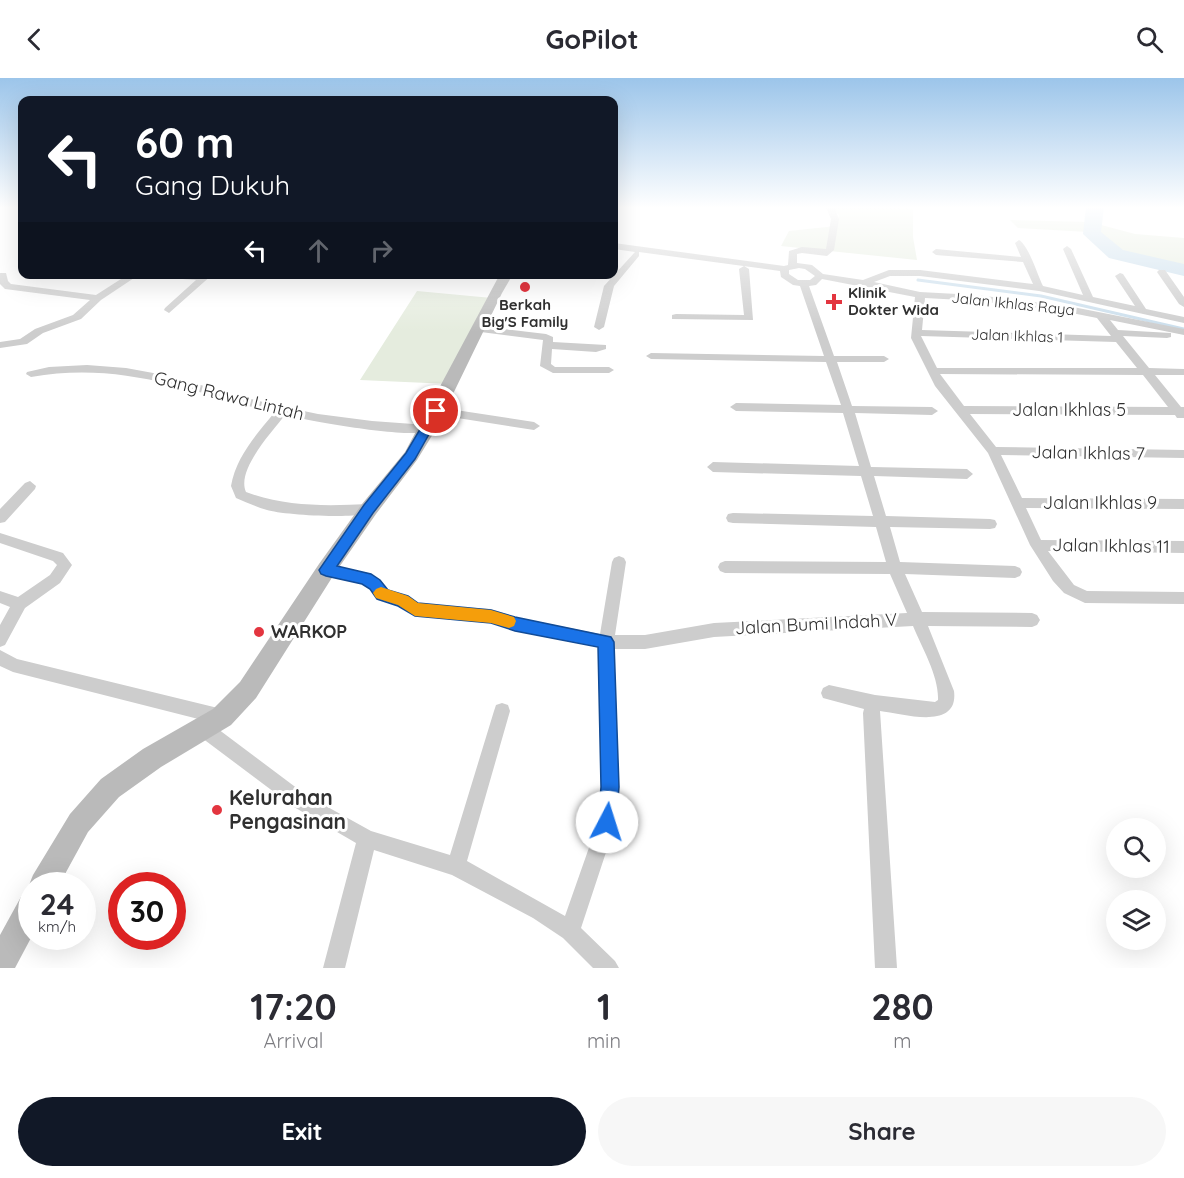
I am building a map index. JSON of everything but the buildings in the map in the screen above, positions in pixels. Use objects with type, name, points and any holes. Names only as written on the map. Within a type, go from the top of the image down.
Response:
[{"type":"main road","points":[[51,872],[79,823],[110,788],[152,758],[213,723],[248,690],[326,570],[369,509],[405,464],[431,420],[504,279]]},
{"type":"main road","points":[[0,966],[18,932]]},
{"type":"street","name":"Jalan Ikhlas Raya","points":[[632,249],[787,270],[808,267],[820,276],[920,295],[976,298],[1184,328]]},
{"type":"street","points":[[618,252],[744,269],[787,270],[792,252],[802,250],[827,253],[830,249]]},
{"type":"street","points":[[1022,249],[1039,288]]},
{"type":"street","points":[[1067,249],[1089,298]]},
{"type":"street","points":[[936,252],[1028,260]]},
{"type":"street","points":[[618,275],[636,254]]},
{"type":"street","points":[[676,317],[749,318],[744,269]]},
{"type":"street","name":"Jalan Ikhlas Raya","points":[[787,270],[788,280],[804,284]]},
{"type":"street","points":[[864,283],[889,273],[902,272],[1039,288],[1143,311],[1184,328]]},
{"type":"street","points":[[1162,272],[1184,304]]},
{"type":"street","points":[[3,274],[3,282],[8,287],[98,298]]},
{"type":"street","points":[[820,276],[813,283],[804,284],[848,410],[895,568],[935,659],[947,701],[944,706],[935,710],[875,703],[830,693]]},
{"type":"street","points":[[1120,276],[1143,311]]},
{"type":"street","points":[[0,345],[23,342],[39,331],[77,317],[98,298],[128,279]]},
{"type":"street","points":[[169,310],[204,279]]},
{"type":"street","points":[[599,327],[609,286],[615,279]]},
{"type":"street","points":[[920,295],[915,333],[933,371],[993,452],[1037,545],[1069,589],[1085,597],[1184,598]]},
{"type":"street","name":"Jalan Ikhlas Raya","points":[[1100,315],[1182,414]]},
{"type":"street","name":"Jalan Ikhlas 1","points":[[915,333],[1117,336],[1165,335],[1184,328]]},
{"type":"street","points":[[477,329],[546,337],[549,339],[545,366],[549,369],[609,370]]},
{"type":"street","points":[[547,345],[596,349],[602,347]]},
{"type":"street","points":[[651,356],[884,359]]},
{"type":"street","name":"Gang Rawa Lintah","points":[[32,374],[90,369],[152,377],[181,382],[282,411],[363,426],[431,420],[534,426]]},
{"type":"street","points":[[933,371],[1184,372]]},
{"type":"street","points":[[736,407],[932,411]]},
{"type":"street","name":"Jalan Ikhlas 5","points":[[960,410],[1182,414]]},
{"type":"street","points":[[282,411],[254,448],[242,470],[237,486],[241,495],[268,506],[331,511],[369,509]]},
{"type":"street","name":"Jalan Ikhlas 7","points":[[993,452],[1184,454]]},
{"type":"street","points":[[713,467],[967,474]]},
{"type":"street","points":[[0,518],[30,486]]},
{"type":"street","name":"Jalan Ikhlas 9","points":[[1016,503],[1184,504]]},
{"type":"street","points":[[733,518],[990,524]]},
{"type":"street","points":[[0,538],[58,557],[65,565],[55,579],[21,604],[0,640]]},
{"type":"street","name":"Jalan Ikhlas 11","points":[[1037,545],[1184,547]]},
{"type":"street","points":[[570,931],[607,822],[610,787],[606,642],[619,562]]},
{"type":"street","points":[[725,567],[895,568],[1015,572]]},
{"type":"street","name":"Jalan Bumi Indah V","points":[[326,570],[366,578],[375,584],[383,595],[403,601],[415,610],[491,616],[515,624],[606,642],[645,642],[714,630],[917,619],[1032,620]]},
{"type":"street","points":[[0,597],[21,604]]},
{"type":"street","points":[[0,657],[13,665],[213,723],[300,801],[367,839],[456,866],[540,911],[570,931],[608,968]]},
{"type":"street","points":[[875,703],[871,713],[886,968]]},
{"type":"street","points":[[456,866],[502,711]]},
{"type":"street","points":[[334,968],[367,839]]},
{"type":"shaded area","points":[[806,249],[915,249],[917,260]]},
{"type":"shaded area","points":[[1107,249],[1184,249],[1184,270],[1138,259]]},
{"type":"shaded area","points":[[417,291],[492,298],[450,384],[360,380]]},
{"type":"waterway","points":[[1109,249],[1116,254],[1184,270]]},
{"type":"waterway","points":[[918,280],[1041,296],[1184,329]]},
{"type":"slow traffic","points":[[381,593],[403,601],[411,609],[424,612],[475,614],[509,621]]},
{"type":"place","name":"Berkah Big'S Family","points":[[525,287]]},
{"type":"place","name":"Klinik Dokter Wida","points":[[834,302]]},
{"type":"place","name":"WARKOP","points":[[259,632]]},
{"type":"place","name":"Kelurahan Pengasinan","points":[[217,810]]},
{"type":"route","points":[[436,411],[411,456],[369,509],[326,570],[366,578],[377,586],[383,595],[403,601],[411,609],[444,614],[491,616],[515,624],[606,642],[610,787],[607,822]]}]
